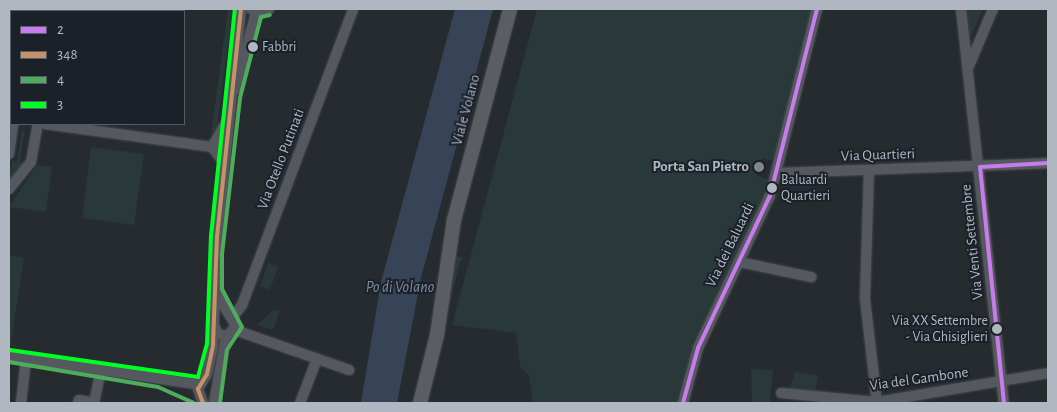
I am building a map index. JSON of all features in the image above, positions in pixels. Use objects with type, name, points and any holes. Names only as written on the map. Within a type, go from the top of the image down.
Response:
[{"type":"main road","name":"Viale Volano","points":[[415,403],[443,254],[454,220],[510,9]]},
{"type":"main road","name":"Viale Volano","points":[[420,403],[437,335],[454,220]]},
{"type":"street","points":[[160,381],[201,401],[202,383],[212,355],[217,237],[233,102],[233,69],[242,9]]},
{"type":"street","points":[[212,147],[224,130],[233,102],[254,10],[270,9]]},
{"type":"street","name":"Via Otello Putinati","points":[[231,316],[239,311],[354,9]]},
{"type":"street","name":"Via dei Baluardi","points":[[683,403],[698,348],[739,262],[777,172],[817,9]]},
{"type":"street","name":"Via Venti Settembre","points":[[961,9],[980,167],[1004,403]]},
{"type":"street","points":[[969,67],[993,9]]},
{"type":"street","points":[[9,154],[13,125]]},
{"type":"street","points":[[9,189],[31,162],[38,125]]},
{"type":"street","points":[[52,125],[212,147],[226,164]]},
{"type":"street","name":"Via Quartieri","points":[[777,172],[980,167],[1048,163]]},
{"type":"street","points":[[869,170],[865,299],[877,402]]},
{"type":"street","points":[[739,262],[811,277]]},
{"type":"street","points":[[216,291],[231,316],[235,330]]},
{"type":"street","points":[[214,323],[220,315],[231,316]]},
{"type":"street","points":[[214,323],[218,334],[226,336]]},
{"type":"street","points":[[216,402],[226,336],[235,330]]},
{"type":"street","points":[[235,330],[349,370]]},
{"type":"street","points":[[9,356],[160,381],[202,383],[217,388]]},
{"type":"street","points":[[22,403],[26,359]]},
{"type":"street","points":[[300,403],[317,359]]},
{"type":"street","points":[[78,403],[79,400],[94,403],[100,371]]},
{"type":"street","name":"Via del Gambone","points":[[781,394],[877,402],[1048,373]]},
{"type":"shaded area","points":[[228,9],[233,9],[217,127],[211,134]]},
{"type":"shaded area","points":[[537,9],[815,9],[778,162],[762,158],[757,176],[772,181],[679,403],[533,403],[529,376],[520,366],[516,333],[452,325]]},
{"type":"shaded area","points":[[967,9],[983,9],[970,38]]},
{"type":"shaded area","points":[[22,130],[25,130],[20,162],[26,163],[9,181],[12,161],[17,161]]},
{"type":"shaded area","points":[[91,147],[144,154],[134,225],[82,218]]},
{"type":"shaded area","points":[[37,165],[52,167],[46,212],[9,207]]},
{"type":"shaded area","points":[[9,255],[24,258],[10,348],[9,348]]},
{"type":"shaded area","points":[[452,255],[464,258],[460,262],[443,334]]},
{"type":"shaded area","points":[[268,263],[278,267],[270,290],[260,286]]},
{"type":"shaded area","points":[[274,309],[280,311],[273,330],[257,325]]},
{"type":"shaded area","points":[[751,369],[773,370],[770,402],[752,402]]},
{"type":"shaded area","points":[[795,372],[818,375],[815,394],[789,391]]},
{"type":"water","name":"Po di Volano","points":[[455,9],[493,9],[421,278],[397,403],[361,403],[381,282]]},
{"type":"transit line","name":"3","points":[[10,350],[198,377],[207,344],[211,236],[235,9]]},
{"type":"transit line","name":"348","points":[[203,403],[198,389],[207,374],[213,345],[217,237],[241,9]]},
{"type":"transit line","name":"2","points":[[683,403],[698,348],[770,196],[817,9]]},
{"type":"transit line","name":"4","points":[[220,403],[227,350],[242,327],[222,289],[222,254],[240,98],[261,17],[270,15]]},
{"type":"transit line","name":"2","points":[[1004,403],[980,167],[1048,163]]},
{"type":"transit line","name":"4","points":[[9,362],[158,387],[194,403]]},
{"type":"place","name":"Fabbri","points":[[253,47]]},
{"type":"place","name":"Porta San Pietro","points":[[759,167]]},
{"type":"place","name":"Baluardi Quartieri","points":[[772,188]]},
{"type":"place","name":"Via XX Settembre - Via Ghisiglieri","points":[[997,329]]}]
